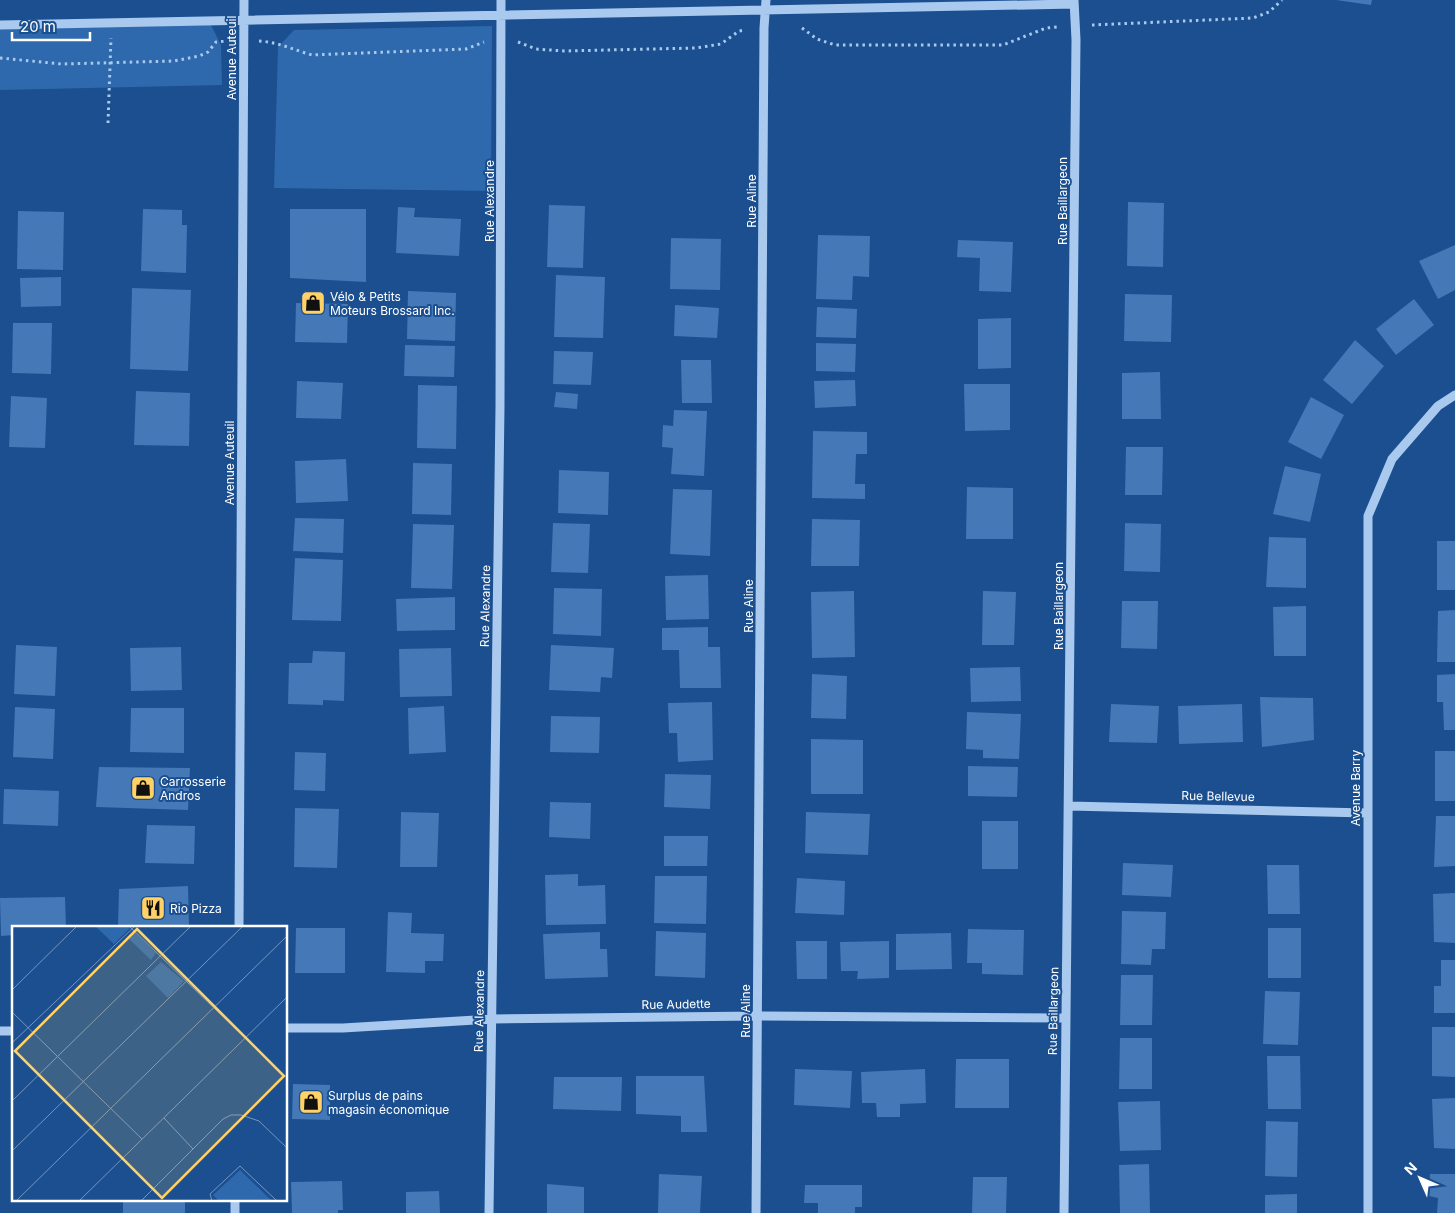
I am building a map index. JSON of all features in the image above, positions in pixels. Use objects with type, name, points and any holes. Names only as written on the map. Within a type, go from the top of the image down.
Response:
[{"type":"street","name":"Avenue Auteuil","points":[[239,926],[244,0]]},
{"type":"street","name":"Rue Alexandre","points":[[489,1213],[500,397],[501,0]]},
{"type":"street","name":"Rue Aline","points":[[756,1213],[764,28],[766,0]]},
{"type":"street","points":[[0,25],[766,11],[1074,2]]},
{"type":"street","name":"Rue Baillargeon","points":[[1064,1213],[1069,806],[1074,2]]},
{"type":"street","name":"Avenue Barry","points":[[1368,1213],[1368,516],[1392,459],[1438,406],[1455,395]]},
{"type":"street","name":"Rue Bellevue","points":[[1069,806],[1367,812]]},
{"type":"street","name":"Rue Audette","points":[[288,1028],[343,1028],[492,1019],[758,1016],[1066,1018]]},
{"type":"street","points":[[235,1200],[235,1213]]},
{"type":"path","points":[[796,23],[817,39],[835,45],[1003,45],[1046,28],[1253,18],[1269,12],[1282,0]]},
{"type":"path","points":[[108,123],[111,23]]},
{"type":"path","points":[[0,58],[62,64],[174,61],[199,56],[208,52],[216,42],[244,41],[275,42],[291,50],[312,55],[466,49],[483,42],[520,42],[536,49],[564,51],[696,48],[721,44],[739,31],[764,28]]},
{"type":"shaded area","points":[[211,25],[221,45],[222,85],[0,90],[0,29]]},
{"type":"shaded area","points":[[492,26],[491,191],[274,188],[278,47],[294,30]]},
{"type":"building","points":[[1336,0],[1372,0],[1371,5]]},
{"type":"building","points":[[1128,202],[1164,203],[1163,267],[1127,266]]},
{"type":"building","points":[[549,205],[585,206],[583,268],[547,267]]},
{"type":"building","points":[[398,207],[415,208],[414,217],[461,219],[459,256],[396,253]]},
{"type":"building","points":[[143,209],[182,210],[182,225],[187,225],[186,273],[141,271]]},
{"type":"building","points":[[290,209],[366,209],[366,282],[290,278]]},
{"type":"building","points":[[18,211],[64,212],[63,270],[17,269]]},
{"type":"building","points":[[818,235],[870,236],[869,277],[853,276],[852,300],[816,299]]},
{"type":"building","points":[[671,238],[721,239],[720,290],[670,289]]},
{"type":"building","points":[[958,240],[1013,242],[1011,292],[979,291],[980,258],[957,257]]},
{"type":"building","points":[[1455,245],[1455,290],[1438,299],[1419,261]]},
{"type":"building","points":[[556,275],[605,277],[603,338],[554,337]]},
{"type":"building","points":[[61,277],[61,306],[21,307],[20,278]]},
{"type":"building","points":[[132,288],[191,290],[188,371],[130,369]]},
{"type":"building","points":[[408,291],[456,293],[455,341],[407,339]]},
{"type":"building","points":[[1125,294],[1172,295],[1171,342],[1124,341]]},
{"type":"building","points":[[1414,299],[1434,325],[1396,355],[1376,329]]},
{"type":"building","points":[[296,303],[348,304],[347,343],[295,342]]},
{"type":"building","points":[[675,305],[719,308],[717,338],[674,336]]},
{"type":"building","points":[[817,307],[857,309],[856,338],[816,337]]},
{"type":"building","points":[[1011,318],[1011,368],[978,369],[978,319]]},
{"type":"building","points":[[13,323],[52,323],[51,374],[12,373]]},
{"type":"building","points":[[1355,340],[1384,366],[1352,404],[1323,380]]},
{"type":"building","points":[[816,343],[856,344],[855,372],[816,371]]},
{"type":"building","points":[[405,345],[455,346],[454,377],[404,376]]},
{"type":"building","points":[[554,351],[593,352],[591,385],[553,384]]},
{"type":"building","points":[[681,360],[711,360],[712,403],[682,403]]},
{"type":"building","points":[[1160,372],[1161,419],[1122,419],[1122,373]]},
{"type":"building","points":[[855,380],[856,406],[815,408],[814,381]]},
{"type":"building","points":[[297,381],[343,383],[341,419],[296,418]]},
{"type":"building","points":[[964,384],[1010,384],[1010,430],[965,431]]},
{"type":"building","points":[[418,385],[457,386],[456,449],[417,448]]},
{"type":"building","points":[[136,391],[190,393],[189,446],[134,445]]},
{"type":"building","points":[[556,392],[578,394],[577,409],[554,407]]},
{"type":"building","points":[[11,396],[47,398],[45,448],[9,447]]},
{"type":"building","points":[[1311,397],[1344,415],[1321,459],[1288,442]]},
{"type":"building","points":[[674,410],[707,411],[704,476],[671,474],[673,448],[662,447],[663,425],[673,426]]},
{"type":"building","points":[[813,431],[867,432],[867,454],[856,454],[855,484],[865,484],[865,499],[812,498]]},
{"type":"building","points":[[1126,447],[1163,447],[1162,495],[1125,495]]},
{"type":"building","points":[[346,459],[348,501],[296,503],[295,461]]},
{"type":"building","points":[[413,463],[452,464],[451,515],[412,514]]},
{"type":"building","points":[[1285,466],[1321,474],[1310,522],[1273,514]]},
{"type":"building","points":[[559,470],[609,472],[608,515],[558,513]]},
{"type":"building","points":[[967,487],[1013,488],[1013,539],[966,539]]},
{"type":"building","points":[[673,489],[712,490],[710,556],[670,554]]},
{"type":"building","points":[[295,518],[344,519],[343,553],[293,551]]},
{"type":"building","points":[[812,519],[860,520],[859,566],[811,566]]},
{"type":"building","points":[[553,523],[590,524],[588,573],[551,572]]},
{"type":"building","points":[[1125,523],[1161,524],[1160,572],[1124,571]]},
{"type":"building","points":[[413,524],[454,525],[452,589],[411,588]]},
{"type":"building","points":[[1269,537],[1306,538],[1306,588],[1266,587]]},
{"type":"building","points":[[1437,541],[1455,541],[1455,590],[1437,590]]},
{"type":"building","points":[[295,558],[343,560],[341,621],[292,620]]},
{"type":"building","points":[[708,575],[709,619],[666,620],[665,576]]},
{"type":"building","points":[[554,588],[602,589],[601,636],[553,634]]},
{"type":"building","points":[[854,591],[855,657],[812,658],[811,592]]},
{"type":"building","points":[[983,591],[1016,592],[1014,645],[982,645]]},
{"type":"building","points":[[455,597],[455,630],[397,631],[396,599]]},
{"type":"building","points":[[1122,601],[1158,601],[1157,649],[1121,648]]},
{"type":"building","points":[[1306,606],[1306,656],[1274,656],[1273,607]]},
{"type":"building","points":[[1455,610],[1455,662],[1437,662],[1438,611]]},
{"type":"building","points":[[708,627],[708,647],[720,647],[721,688],[680,688],[679,650],[662,650],[662,628]]},
{"type":"building","points":[[16,645],[57,647],[55,696],[14,694]]},
{"type":"building","points":[[551,645],[614,648],[612,678],[601,677],[600,692],[549,690]]},
{"type":"building","points":[[181,647],[182,690],[131,691],[130,648]]},
{"type":"building","points":[[451,648],[452,696],[400,697],[399,649]]},
{"type":"building","points":[[313,651],[345,652],[344,701],[323,700],[323,705],[288,704],[289,663],[312,663]]},
{"type":"building","points":[[1020,667],[1021,701],[971,702],[970,668]]},
{"type":"building","points":[[812,674],[847,676],[846,719],[811,718]]},
{"type":"building","points":[[1455,674],[1455,730],[1444,730],[1443,702],[1437,702],[1437,675]]},
{"type":"building","points":[[1260,697],[1313,698],[1314,740],[1262,747]]},
{"type":"building","points":[[712,702],[713,760],[678,762],[677,733],[669,733],[668,703]]},
{"type":"building","points":[[1111,704],[1159,706],[1157,743],[1109,742]]},
{"type":"building","points":[[1242,704],[1243,742],[1179,744],[1178,706]]},
{"type":"building","points":[[444,706],[446,752],[409,754],[408,708]]},
{"type":"building","points":[[15,707],[55,709],[53,759],[13,757]]},
{"type":"building","points":[[131,708],[184,708],[184,753],[130,752]]},
{"type":"building","points":[[967,712],[1021,714],[1019,759],[983,758],[983,750],[966,749]]},
{"type":"building","points":[[551,716],[600,717],[599,753],[550,752]]},
{"type":"building","points":[[811,739],[863,740],[863,794],[811,794]]},
{"type":"building","points":[[1435,751],[1455,751],[1455,801],[1435,801]]},
{"type":"building","points":[[295,752],[326,753],[325,791],[294,790]]},
{"type":"building","points":[[968,766],[1018,767],[1017,797],[968,796]]},
{"type":"building","name":"Carrosserie Andros","points":[[99,767],[190,768],[188,810],[96,807]]},
{"type":"building","points":[[665,774],[711,775],[710,809],[664,807]]},
{"type":"building","points":[[4,789],[59,791],[58,826],[3,824]]},
{"type":"building","points":[[550,802],[591,803],[590,839],[549,837]]},
{"type":"building","points":[[295,808],[339,809],[337,868],[294,867]]},
{"type":"building","points":[[401,812],[439,813],[437,867],[400,867]]},
{"type":"building","points":[[806,812],[870,814],[868,855],[805,853]]},
{"type":"building","points":[[1436,816],[1455,816],[1455,866],[1434,867]]},
{"type":"building","points":[[982,821],[1018,821],[1018,869],[982,869]]},
{"type":"building","points":[[147,825],[195,826],[194,864],[145,863]]},
{"type":"building","points":[[664,836],[708,836],[707,866],[664,866]]},
{"type":"building","points":[[1123,863],[1173,865],[1171,897],[1122,895]]},
{"type":"building","points":[[1267,865],[1299,865],[1300,914],[1268,914]]},
{"type":"building","points":[[578,874],[578,886],[605,885],[606,924],[546,925],[545,875]]},
{"type":"building","points":[[655,876],[707,876],[706,924],[654,923]]},
{"type":"building","points":[[797,878],[845,881],[844,915],[795,913]]},
{"type":"building","name":"Rio Pizza","points":[[188,886],[189,926],[118,926],[119,889]]},
{"type":"building","points":[[1455,893],[1455,943],[1434,942],[1433,894]]},
{"type":"building","points":[[65,897],[66,926],[12,926],[12,935],[1,936],[0,898]]},
{"type":"building","points":[[1122,911],[1166,912],[1165,949],[1152,949],[1151,965],[1121,964]]},
{"type":"building","points":[[388,912],[412,913],[411,933],[444,934],[443,961],[425,961],[425,973],[386,972]]},
{"type":"building","points":[[296,928],[345,928],[345,973],[295,973]]},
{"type":"building","points":[[1268,928],[1301,928],[1301,978],[1268,978]]},
{"type":"building","points":[[968,929],[1024,930],[1023,975],[982,974],[982,963],[967,963]]},
{"type":"building","points":[[656,931],[706,933],[705,978],[655,976]]},
{"type":"building","points":[[600,932],[600,949],[607,949],[608,977],[545,979],[543,934]]},
{"type":"building","points":[[951,933],[952,969],[896,970],[896,934]]},
{"type":"building","points":[[796,941],[827,941],[827,979],[797,979]]},
{"type":"building","points":[[889,941],[889,978],[857,979],[858,971],[841,971],[840,942]]},
{"type":"building","points":[[1441,960],[1455,960],[1455,1013],[1434,1013],[1434,986],[1441,986]]},
{"type":"building","points":[[1121,975],[1153,975],[1152,1025],[1120,1025]]},
{"type":"building","points":[[1265,991],[1300,992],[1298,1045],[1263,1044]]},
{"type":"building","points":[[1432,1027],[1455,1027],[1455,1077],[1432,1076]]},
{"type":"building","points":[[1120,1038],[1152,1038],[1152,1089],[1119,1089]]},
{"type":"building","points":[[1267,1056],[1300,1056],[1301,1109],[1268,1109]]},
{"type":"building","points":[[956,1059],[1009,1059],[1009,1108],[955,1108]]},
{"type":"building","points":[[795,1069],[852,1071],[850,1108],[794,1105]]},
{"type":"building","points":[[925,1069],[926,1103],[900,1104],[900,1117],[877,1117],[876,1103],[862,1103],[861,1072]]},
{"type":"building","points":[[636,1076],[704,1076],[707,1132],[681,1132],[681,1116],[636,1114]]},
{"type":"building","points":[[554,1077],[622,1077],[621,1111],[553,1109]]},
{"type":"building","name":"Surplus de pains magasin économique","points":[[293,1084],[330,1085],[330,1120],[292,1119]]},
{"type":"building","points":[[1455,1098],[1455,1149],[1434,1148],[1432,1099]]},
{"type":"building","points":[[1160,1101],[1161,1150],[1120,1151],[1118,1102]]},
{"type":"building","points":[[1266,1121],[1298,1122],[1297,1177],[1265,1176]]},
{"type":"building","points":[[1149,1164],[1150,1213],[1120,1213],[1119,1165]]},
{"type":"building","points":[[659,1174],[702,1176],[700,1213],[658,1213]]},
{"type":"building","points":[[1430,1174],[1455,1174],[1455,1213],[1437,1213],[1438,1198],[1429,1196]]},
{"type":"building","points":[[973,1177],[1007,1177],[1006,1213],[972,1213]]},
{"type":"building","points":[[342,1181],[343,1210],[338,1210],[338,1213],[292,1213],[291,1182]]},
{"type":"building","points":[[547,1184],[584,1187],[584,1213],[547,1213]]},
{"type":"building","points":[[805,1185],[862,1185],[862,1207],[855,1207],[855,1213],[818,1213],[818,1203],[804,1203]]},
{"type":"building","points":[[439,1191],[440,1213],[406,1213],[406,1192]]},
{"type":"building","points":[[1297,1194],[1297,1213],[1265,1213],[1265,1195]]},
{"type":"building","points":[[123,1200],[185,1200],[185,1213],[123,1213]]},
{"type":"place","name":"Vélo & Petits Moteurs Brossard Inc.","points":[[313,303]]},
{"type":"place","name":"Carrosserie Andros","points":[[143,788]]},
{"type":"place","name":"Rio Pizza","points":[[153,908]]},
{"type":"place","name":"Surplus de pains magasin économique","points":[[311,1102]]}]
